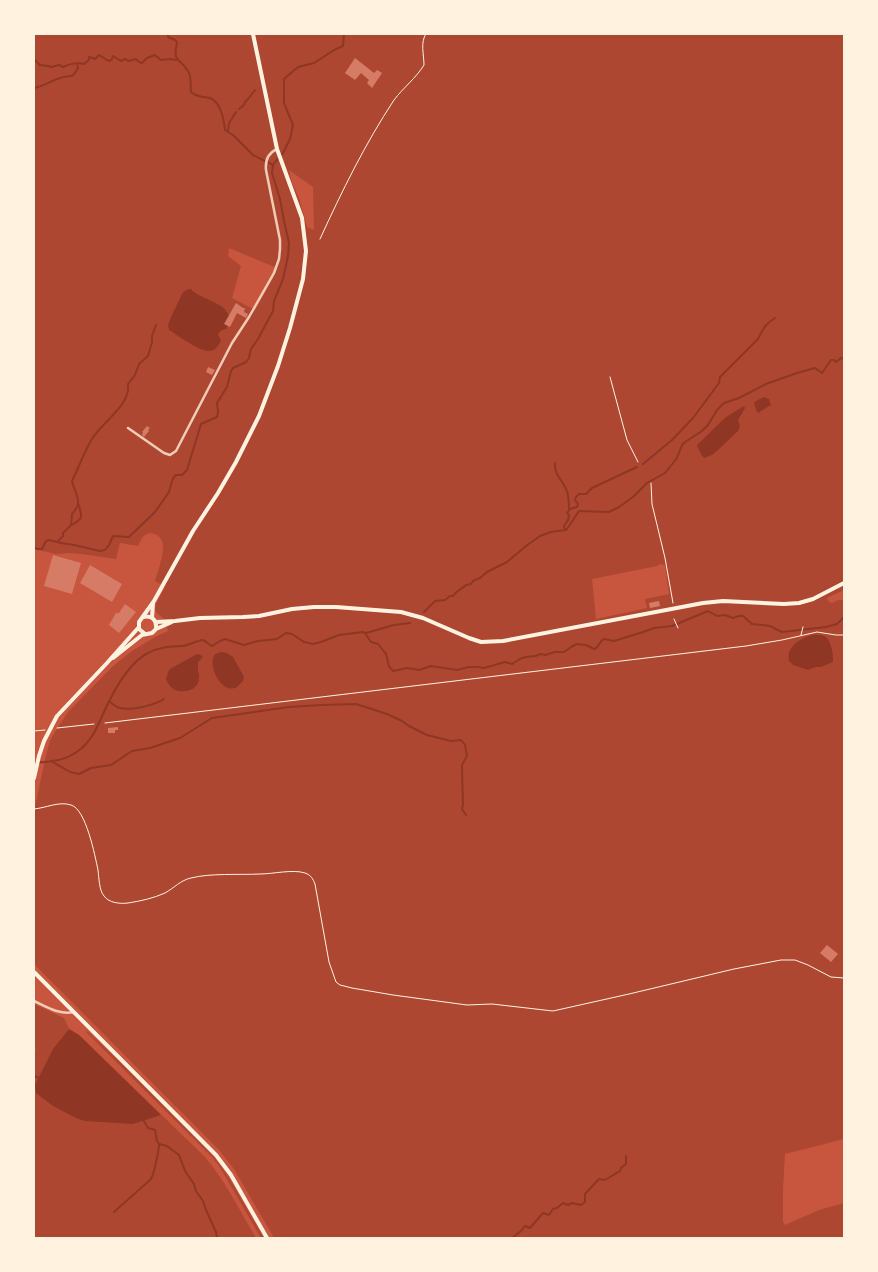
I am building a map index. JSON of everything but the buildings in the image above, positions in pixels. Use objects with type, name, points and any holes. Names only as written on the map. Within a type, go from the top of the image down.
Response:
[{"type":"main road","points":[[34,778],[34,772],[46,736],[54,722],[62,710],[138,627],[139,622],[154,601],[188,539],[227,478],[253,428],[273,381],[290,328],[304,279],[306,251],[302,218],[278,150],[253,34]]},
{"type":"main road","points":[[156,622],[259,616],[292,609],[314,607],[370,610],[415,615],[469,638],[488,642],[503,641],[703,603],[723,601],[799,603],[813,599],[844,583]]},
{"type":"main road","points":[[152,618],[154,601]]},
{"type":"main road","points":[[143,617],[148,616],[152,618],[156,622],[156,629]]},
{"type":"main road","points":[[107,663],[142,635],[152,633],[156,629],[175,621]]},
{"type":"main road","points":[[138,627],[145,634]]},
{"type":"main road","points":[[34,972],[216,1155],[231,1175],[267,1238]]},
{"type":"street","points":[[128,428],[164,453],[170,455],[176,451],[232,343],[276,267],[280,253],[280,240],[266,165],[272,152],[278,150]]},
{"type":"street","points":[[34,1001],[58,1012],[74,1012]]},
{"type":"path","points":[[320,238],[361,155],[395,100],[424,65],[423,38],[426,34]]},
{"type":"path","points":[[610,378],[627,440],[638,462]]},
{"type":"path","points":[[651,483],[652,504],[665,558],[674,608]]},
{"type":"path","points":[[674,620],[678,628]]},
{"type":"path","points":[[800,635],[803,628]]},
{"type":"path","points":[[104,723],[746,646],[817,632],[844,636]]},
{"type":"path","points":[[57,728],[94,724]]},
{"type":"path","points":[[34,731],[40,730]]},
{"type":"path","points":[[34,809],[68,804],[79,810],[87,830],[102,892],[104,896],[115,903],[147,900],[165,893],[183,880],[200,876],[293,872],[308,874],[315,884],[326,946],[334,978],[340,985],[352,988],[467,1005],[492,1004],[554,1011],[734,969],[781,960],[795,960],[831,977],[844,978]]},
{"type":"shaded area","points":[[34,34],[844,34],[844,590],[827,598],[832,603],[844,600],[844,1139],[785,1154],[783,1222],[785,1225],[819,1210],[844,1203],[844,1238],[274,1238],[234,1169],[220,1151],[34,964],[34,811],[50,741],[68,712],[112,667],[132,651],[168,631],[164,619],[155,610],[165,587],[155,581],[163,549],[161,539],[157,535],[151,533],[145,535],[138,546],[120,543],[116,559],[82,554],[56,554],[34,549]],"holes":[[[289,170],[313,187],[314,230],[307,227],[299,198],[292,183]],[[229,248],[277,268],[255,310],[232,298],[241,266],[228,256]],[[192,290],[199,296],[227,311],[222,330],[198,348],[171,332],[168,325],[182,296]],[[660,564],[665,565],[669,594],[645,599],[647,608],[596,619],[592,579]]]},
{"type":"shaded area","points":[[189,289],[218,304],[228,314],[229,320],[226,329],[218,334],[221,341],[213,350],[205,351],[200,349],[169,330],[168,325],[183,292]]},
{"type":"shaded area","points":[[764,397],[769,399],[771,405],[758,413],[754,402]]},
{"type":"shaded area","points":[[744,406],[745,408],[738,420],[740,426],[738,431],[712,455],[704,458],[697,446],[698,444],[726,417]]},
{"type":"shaded area","points":[[812,635],[821,635],[828,639],[833,662],[808,670],[793,665],[789,661],[789,656],[794,644]]},
{"type":"shaded area","points":[[221,652],[233,657],[244,677],[243,681],[236,688],[224,686],[217,678],[213,668],[213,658],[215,654]]},
{"type":"shaded area","points":[[197,654],[203,657],[198,662],[199,677],[196,686],[185,691],[173,689],[166,679],[170,669]]},
{"type":"shaded area","points":[[34,1004],[64,1018],[69,1029],[79,1035],[205,1157],[226,1186],[256,1238],[34,1238],[34,1052],[36,1049],[34,1047]]},
{"type":"shaded area","points":[[69,1029],[79,1035],[161,1115],[133,1124],[85,1121],[53,1106],[36,1093],[35,1085],[53,1049]]},
{"type":"shaded area","points":[[87,1031],[214,1157],[228,1176],[264,1238],[261,1238],[213,1158]]},
{"type":"waterway","points":[[168,34],[168,37],[177,42],[176,57],[189,73],[191,92],[214,100],[221,112],[225,130],[233,135],[253,155],[273,165]]},
{"type":"waterway","points":[[34,547],[42,549],[46,541],[49,540],[100,551],[105,550],[113,536],[129,537],[155,512],[169,492],[174,477],[182,475],[187,470],[201,424],[217,417],[217,403],[227,387],[231,371],[249,358],[251,349],[273,311],[274,301],[283,279],[289,243],[280,199],[272,173],[273,165],[283,153],[290,139],[293,125],[284,103],[284,79],[298,67],[314,63],[343,46],[344,34]]},
{"type":"waterway","points":[[34,60],[40,65],[51,67],[59,65],[63,67],[76,63],[84,64],[89,60],[89,57],[95,59],[99,55],[110,61],[113,56],[121,61],[136,59],[142,63],[147,58],[155,55],[161,60],[176,60]]},
{"type":"waterway","points":[[34,88],[62,77],[72,76],[78,68],[77,64]]},
{"type":"waterway","points":[[239,109],[255,90]]},
{"type":"waterway","points":[[228,132],[229,123],[236,112]]},
{"type":"waterway","points":[[643,464],[672,440],[693,418],[719,383],[720,377],[758,339],[769,322],[775,318]]},
{"type":"waterway","points":[[58,541],[71,525],[72,514],[76,510],[78,498],[72,481],[84,454],[97,433],[125,399],[128,392],[128,384],[135,375],[139,364],[148,356],[156,325]]},
{"type":"waterway","points":[[424,612],[435,601],[445,600],[453,596],[466,585],[471,584],[487,572],[507,562],[540,536],[567,529],[579,511],[609,512],[619,507],[633,497],[647,483],[665,473],[677,458],[682,445],[702,431],[724,403],[739,398],[766,384],[797,373],[815,368],[822,373],[831,360],[836,362],[841,358],[844,359]]},
{"type":"waterway","points":[[555,463],[557,474],[567,491],[569,509]]},
{"type":"waterway","points":[[565,530],[564,526],[569,515],[567,513],[570,509],[577,507],[578,504],[575,500],[579,494],[586,494],[592,488],[637,467]]},
{"type":"waterway","points":[[72,525],[81,516],[79,505]]},
{"type":"waterway","points":[[34,763],[62,759],[83,747],[93,734],[121,680],[127,671],[141,658],[156,650],[185,646],[201,640],[212,646],[225,639],[244,645],[277,639],[286,633],[292,634],[304,642],[313,644],[339,635],[363,632],[371,642],[378,644],[386,654],[389,666],[393,671],[407,668],[419,670],[431,666],[457,670],[469,667],[484,668],[505,662],[512,664],[526,657],[564,652],[577,644],[586,645],[594,649],[604,639],[614,641],[654,628],[672,626],[708,611],[717,616],[725,615],[733,618],[743,616],[752,624],[770,626],[782,632],[826,627],[837,624],[844,617]]},
{"type":"waterway","points":[[366,633],[394,625],[410,623]]},
{"type":"waterway","points":[[110,702],[118,707],[131,709],[164,699]]},
{"type":"waterway","points":[[51,761],[70,772],[79,774],[91,768],[111,765],[132,751],[150,748],[180,738],[212,718],[289,707],[356,704],[387,714],[427,735],[451,741],[461,740],[465,745],[467,756],[462,765],[462,809],[466,815]]},
{"type":"waterway","points":[[34,1076],[40,1078]]},
{"type":"waterway","points":[[142,1118],[148,1128],[155,1130],[159,1144],[167,1146],[179,1155],[185,1171],[203,1201],[217,1238]]},
{"type":"waterway","points":[[114,1212],[151,1179],[159,1144]]},
{"type":"waterway","points":[[512,1238],[525,1226],[530,1228],[543,1213],[549,1215],[553,1209],[563,1203],[581,1205],[585,1202],[585,1194],[599,1179],[605,1180],[620,1171],[626,1164],[626,1156]]}]
